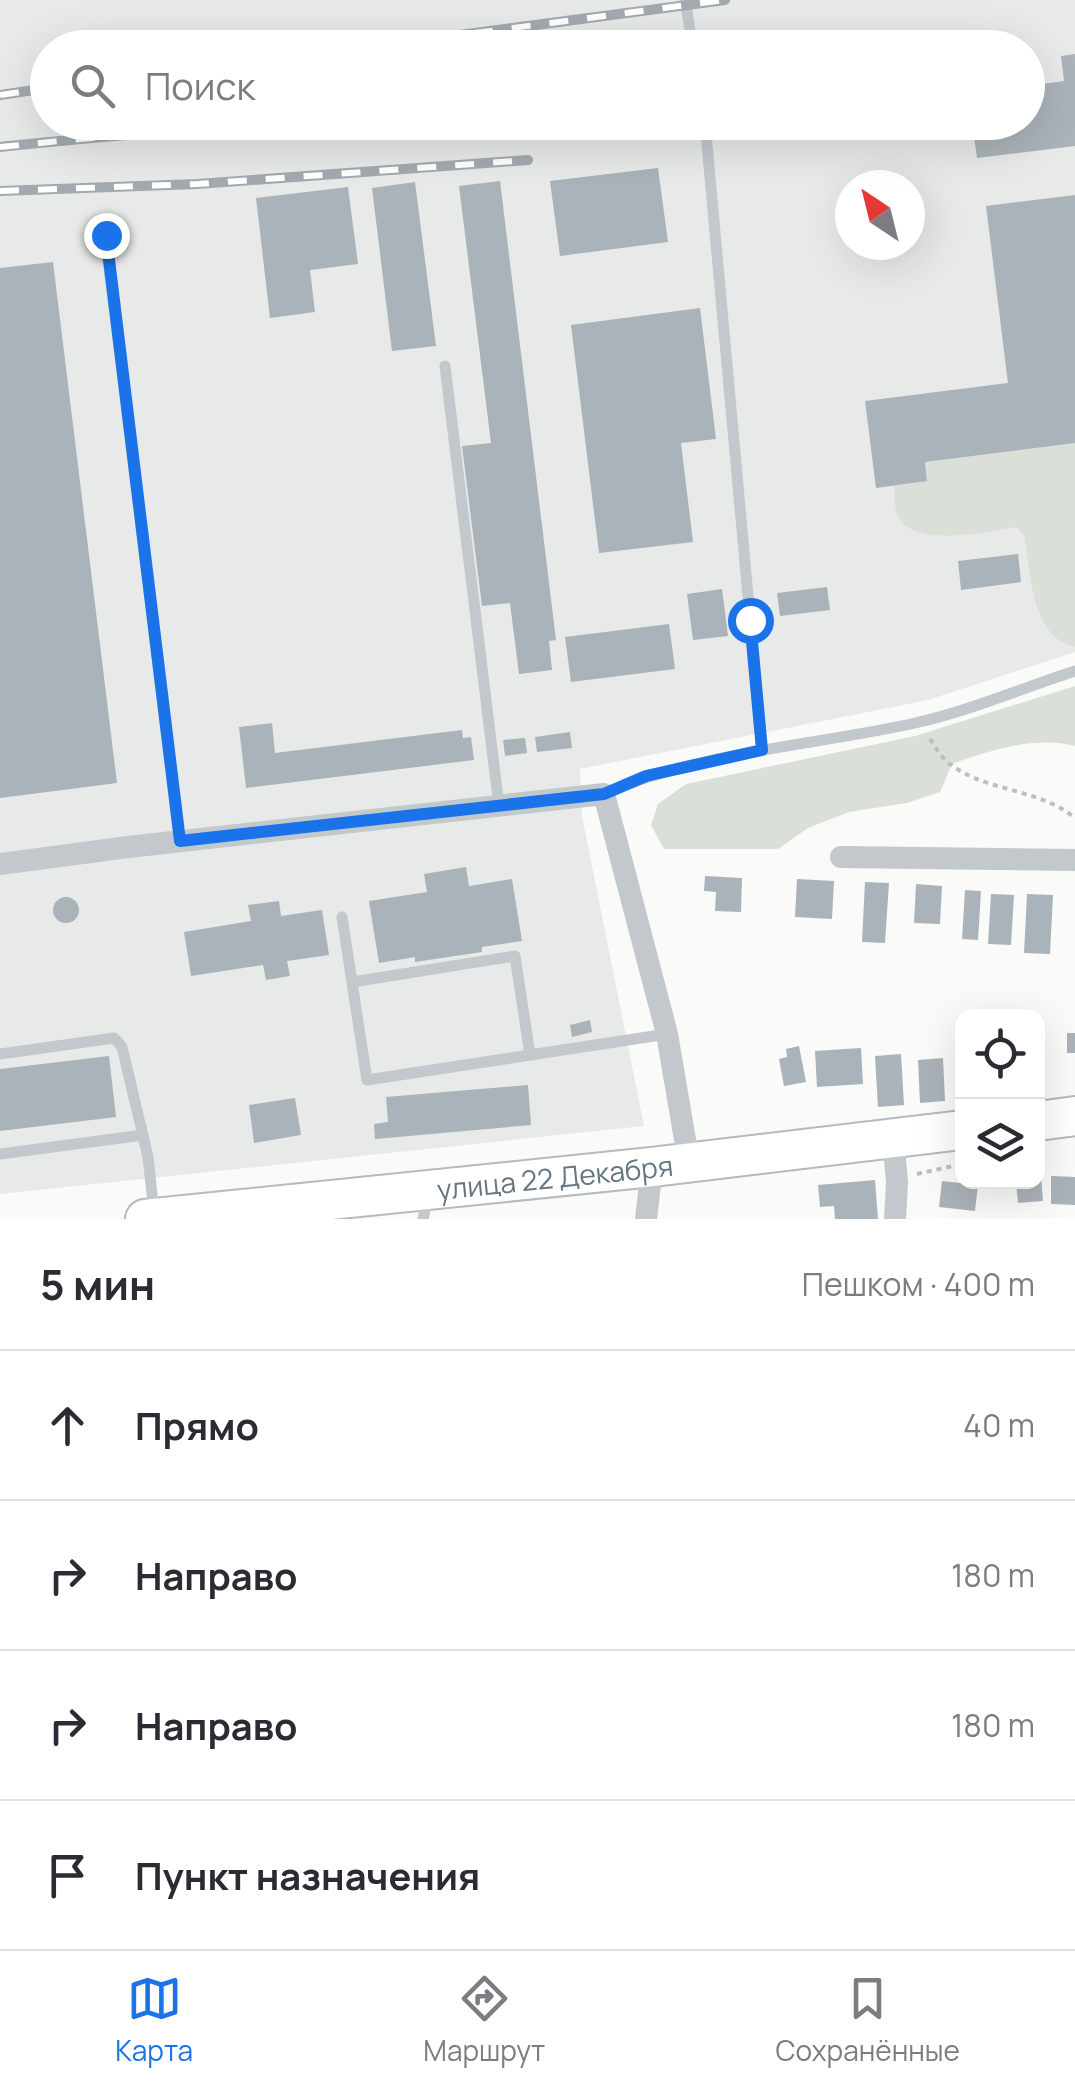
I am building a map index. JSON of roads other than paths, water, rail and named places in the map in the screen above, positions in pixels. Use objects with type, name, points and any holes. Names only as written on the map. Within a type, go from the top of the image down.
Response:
[{"type":"main road","points":[[1045,1119],[1075,1116]]},
{"type":"main road","name":"улица 22 Декабря","points":[[145,1219],[427,1204],[671,1165],[955,1131]]},
{"type":"street","points":[[0,864],[604,794],[667,1034],[671,1165],[646,1219]]},
{"type":"street","points":[[841,857],[1075,860]]},
{"type":"street","points":[[894,1138],[898,1182],[895,1219]]},
{"type":"lane","points":[[685,0],[690,30]]},
{"type":"lane","points":[[706,140],[762,750]]},
{"type":"lane","points":[[106,235],[180,841]]},
{"type":"lane","points":[[445,366],[499,806]]},
{"type":"lane","points":[[604,794],[646,776],[762,750],[918,723],[1075,671]]},
{"type":"lane","points":[[342,917],[367,1080],[667,1034]]},
{"type":"lane","points":[[352,982],[515,956],[530,1055]]},
{"type":"lane","points":[[0,1054],[114,1038],[122,1047],[142,1134],[154,1218]]},
{"type":"lane","points":[[0,1154],[142,1134]]},
{"type":"railway","points":[[498,30],[725,0]]},
{"type":"railway","points":[[0,95],[30,91]]},
{"type":"railway","points":[[0,147],[71,140]]},
{"type":"railway","points":[[0,191],[197,184],[528,160]]}]
